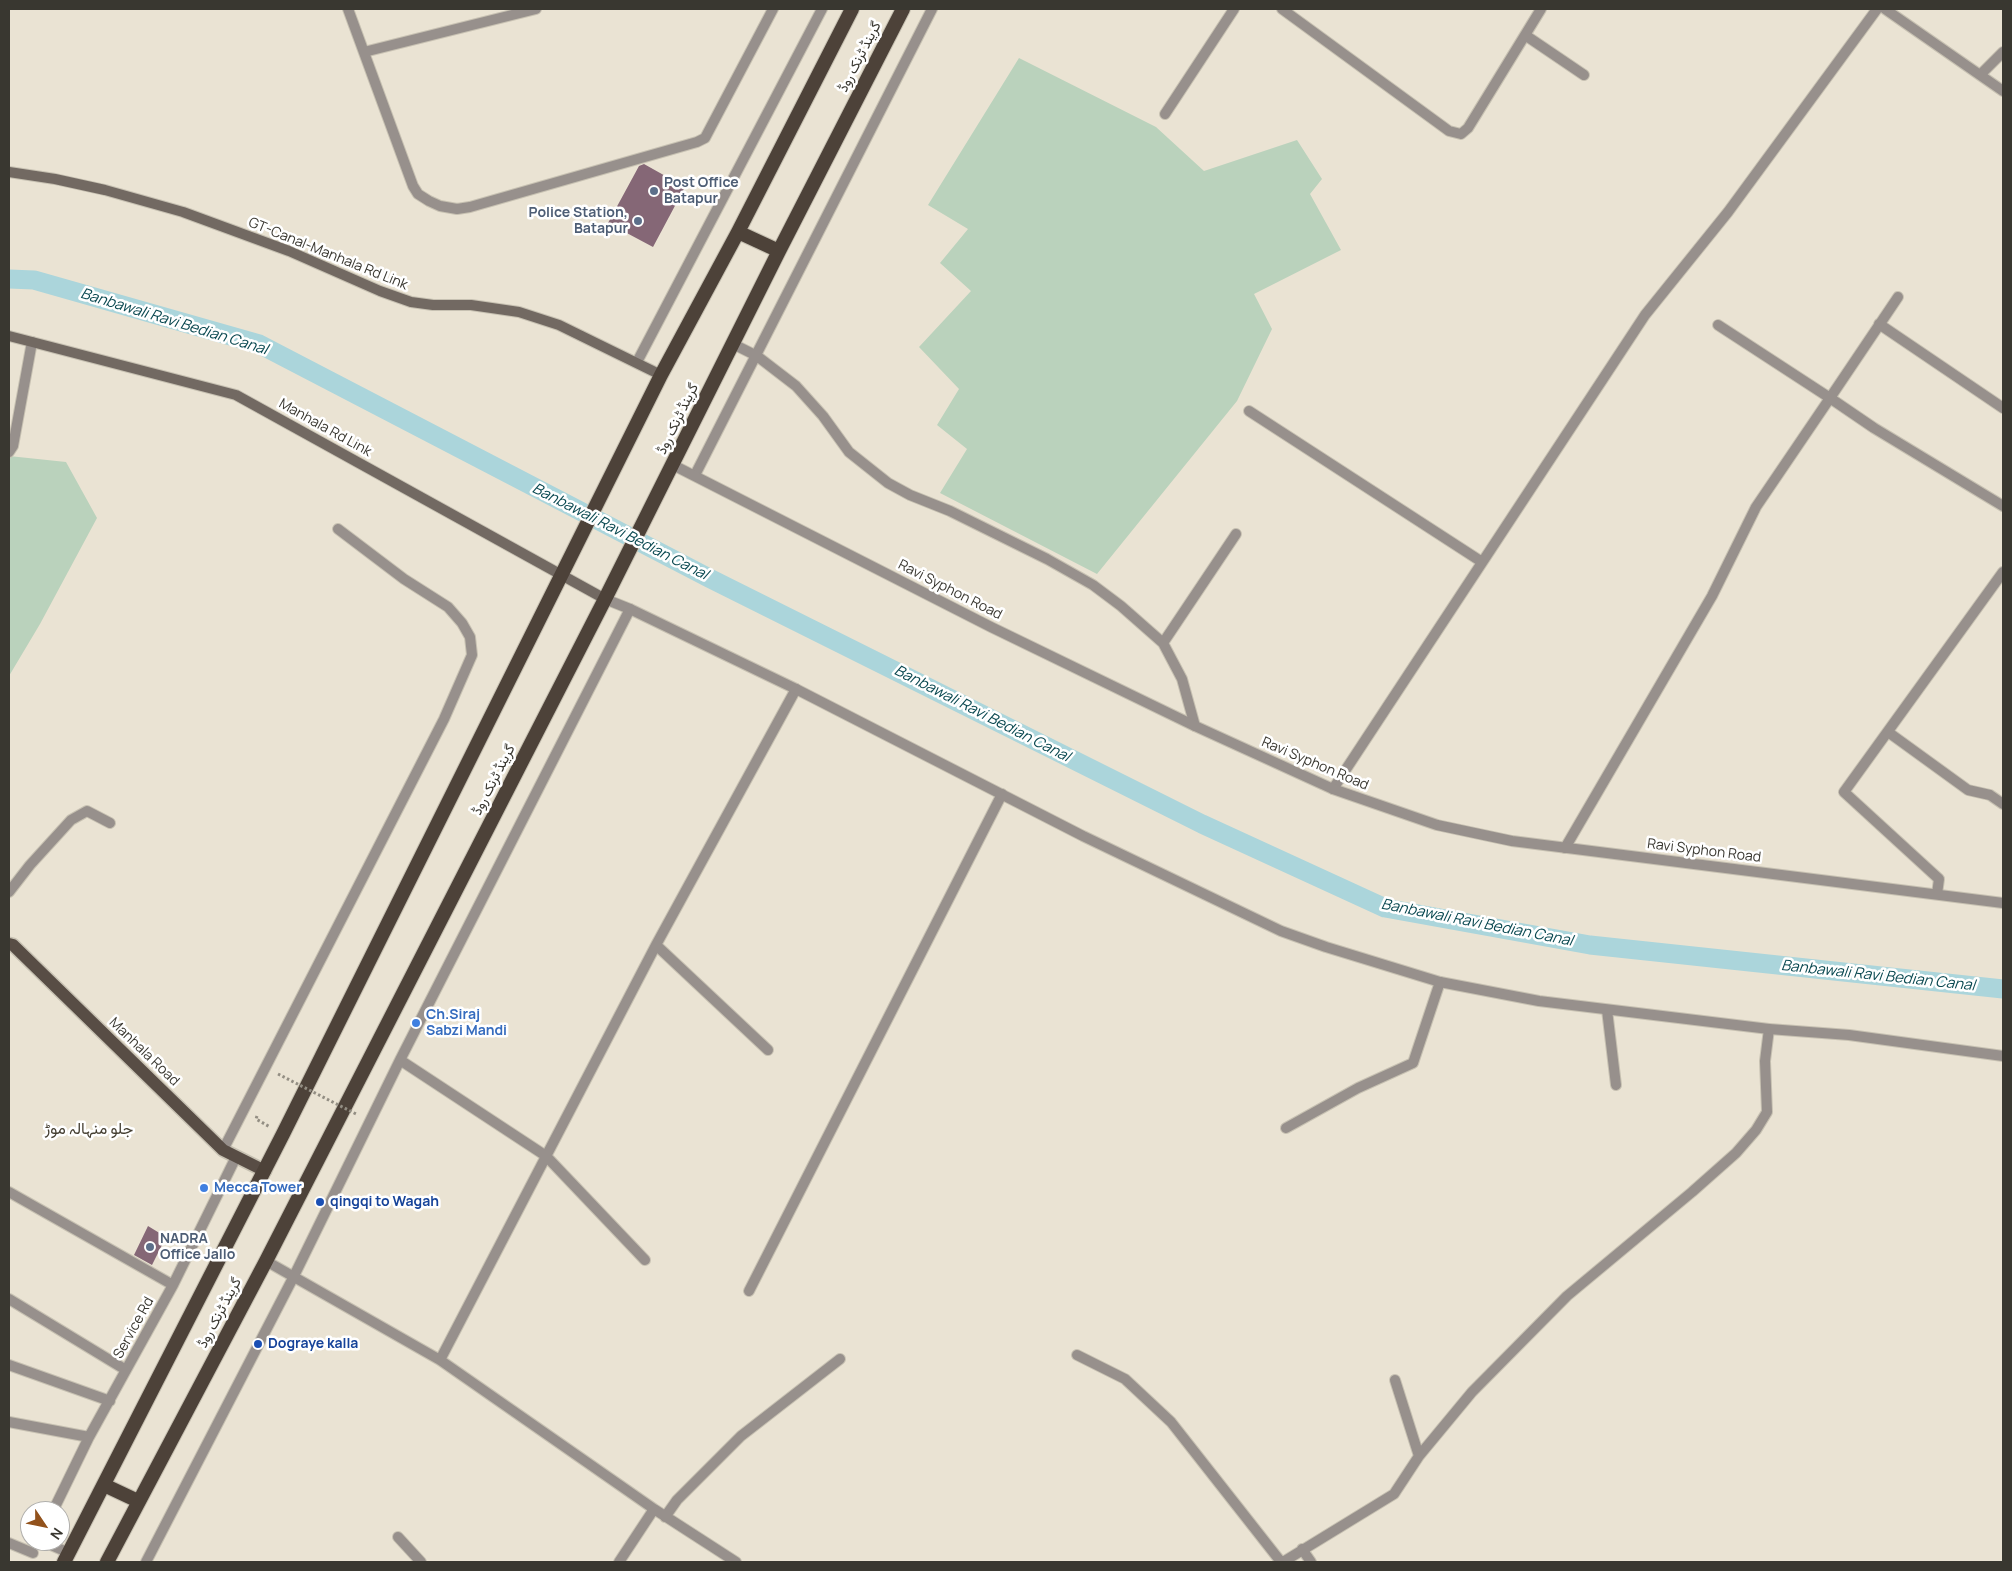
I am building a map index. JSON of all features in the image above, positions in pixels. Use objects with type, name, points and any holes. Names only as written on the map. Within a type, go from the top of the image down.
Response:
[{"type":"highway","name":"گرینڈ ٹرنک روڈ","points":[[66,1558],[265,1171],[661,375],[738,232],[852,9]]},
{"type":"highway","name":"گرینڈ ٹرنک روڈ","points":[[107,1562],[266,1261],[608,594],[779,251],[903,9]]},
{"type":"highway","points":[[738,232],[779,251]]},
{"type":"highway","points":[[104,1485],[138,1501]]},
{"type":"main road","name":"GT-Canal-Manhala Rd Link","points":[[9,172],[96,189],[183,212],[290,251],[380,291],[411,302],[434,305],[471,305],[519,312],[559,325],[661,375]]},
{"type":"main road","name":"Manhala Rd Link","points":[[9,336],[236,395],[561,575],[608,594]]},
{"type":"main road","name":"Manhala Road","points":[[9,944],[13,945],[223,1150],[265,1171]]},
{"type":"street","points":[[348,9],[413,186],[418,194],[430,201],[440,206],[457,209],[517,194],[705,138],[773,9]]},
{"type":"street","points":[[364,52],[536,9]]},
{"type":"street","points":[[637,362],[822,9]]},
{"type":"street","points":[[695,475],[932,9]]},
{"type":"street","points":[[1164,114],[1234,9]]},
{"type":"street","points":[[1282,9],[1449,131],[1461,134],[1468,128],[1541,9]]},
{"type":"street","points":[[1333,789],[1645,315],[1728,212],[1877,9]]},
{"type":"street","points":[[1885,9],[2003,91]]},
{"type":"street","points":[[1525,35],[1584,75]]},
{"type":"street","points":[[1981,74],[2003,52]]},
{"type":"street","points":[[1566,848],[1712,596],[1756,508],[1898,297]]},
{"type":"street","points":[[1879,324],[2003,408]]},
{"type":"street","points":[[1718,325],[1874,428],[2003,506]]},
{"type":"street","points":[[9,452],[13,446],[32,342]]},
{"type":"street","points":[[733,344],[757,356],[796,386],[823,416],[849,452],[888,483],[1038,554],[1093,585],[1120,606],[1163,643],[1182,678],[1195,726]]},
{"type":"street","points":[[1248,411],[1482,562]]},
{"type":"street","name":"Ravi Syphon Road","points":[[670,470],[695,475],[991,627],[1195,726],[1333,789],[1437,825],[1512,841],[2003,903]]},
{"type":"street","points":[[223,1150],[444,719],[472,655],[470,637],[448,607],[404,579],[338,529]]},
{"type":"street","points":[[1163,643],[1236,534]]},
{"type":"street","points":[[1937,894],[1939,879],[1844,792],[2003,572]]},
{"type":"street","points":[[608,594],[630,608],[796,689],[1083,836],[1281,931],[1385,966],[1440,982],[1495,994],[1607,1010],[1769,1029],[1849,1035],[2003,1056]]},
{"type":"street","points":[[146,1562],[294,1276],[400,1060],[630,608]]},
{"type":"street","points":[[440,1360],[656,945],[796,689]]},
{"type":"street","points":[[1888,732],[1968,790],[1990,795],[2003,804]]},
{"type":"street","points":[[749,1291],[1002,794]]},
{"type":"street","points":[[9,892],[30,864],[71,820],[87,811],[110,822]]},
{"type":"street","points":[[656,945],[768,1050]]},
{"type":"street","points":[[1286,1128],[1358,1088],[1413,1063],[1440,982]]},
{"type":"street","points":[[1607,1010],[1616,1085]]},
{"type":"street","points":[[1077,1354],[1125,1379],[1171,1422],[1282,1562],[1394,1494],[1419,1456],[1472,1392],[1567,1296],[1736,1153],[1756,1130],[1767,1112],[1765,1061],[1769,1029]]},
{"type":"street","points":[[400,1060],[546,1156],[645,1260]]},
{"type":"street","name":"Service Rd","points":[[59,1501],[89,1437],[173,1285],[236,1157]]},
{"type":"street","points":[[9,1192],[173,1285]]},
{"type":"street","points":[[266,1261],[440,1360],[654,1509],[736,1562]]},
{"type":"street","points":[[9,1299],[126,1370]]},
{"type":"street","points":[[665,1516],[677,1500],[741,1436],[840,1358]]},
{"type":"street","points":[[9,1364],[110,1401]]},
{"type":"street","points":[[1395,1380],[1419,1456]]},
{"type":"street","points":[[9,1422],[89,1437]]},
{"type":"street","points":[[620,1562],[654,1509]]},
{"type":"street","points":[[398,1536],[421,1562]]},
{"type":"street","points":[[9,1542],[31,1558]]},
{"type":"street","points":[[1302,1549],[1311,1562]]},
{"type":"street","points":[[55,1551],[66,1558]]},
{"type":"path","points":[[278,1074],[358,1115]]},
{"type":"path","points":[[259,1111],[256,1119],[283,1134]]},
{"type":"green space","points":[[1019,58],[1156,127],[1204,171],[1297,140],[1322,179],[1310,194],[1341,250],[1254,294],[1272,329],[1237,401],[1097,574],[940,493],[967,449],[937,425],[959,389],[919,347],[971,291],[940,263],[968,229],[928,205]]},
{"type":"green space","points":[[9,456],[66,462],[97,518],[40,624],[9,676]]},
{"type":"building","points":[[644,164],[685,187],[653,247],[608,223],[639,166]]},
{"type":"building","name":"NADRA Office Jallo","points":[[148,1226],[166,1237],[152,1265],[134,1255]]},
{"type":"waterway","name":"Banbawali Ravi Bedian Canal","points":[[9,279],[34,280],[259,344],[709,578],[1202,824],[1385,908],[1590,945],[2003,989]]},
{"type":"place","name":"Post Office Batapur","points":[[654,191]]},
{"type":"place","name":"Police Station, Batapur","points":[[638,221]]},
{"type":"place","name":"Ch.Siraj Sabzi Mandi","points":[[416,1023]]},
{"type":"place","name":"Mecca Tower","points":[[204,1188]]},
{"type":"place","name":"qingqi to Wagah","points":[[320,1202]]},
{"type":"place","name":"NADRA Office Jallo","points":[[150,1247]]},
{"type":"place","name":"Dograye kalla","points":[[258,1344]]},
{"type":"district","name":"جلو منہالہ موڑ","points":[[89,1130]]}]
